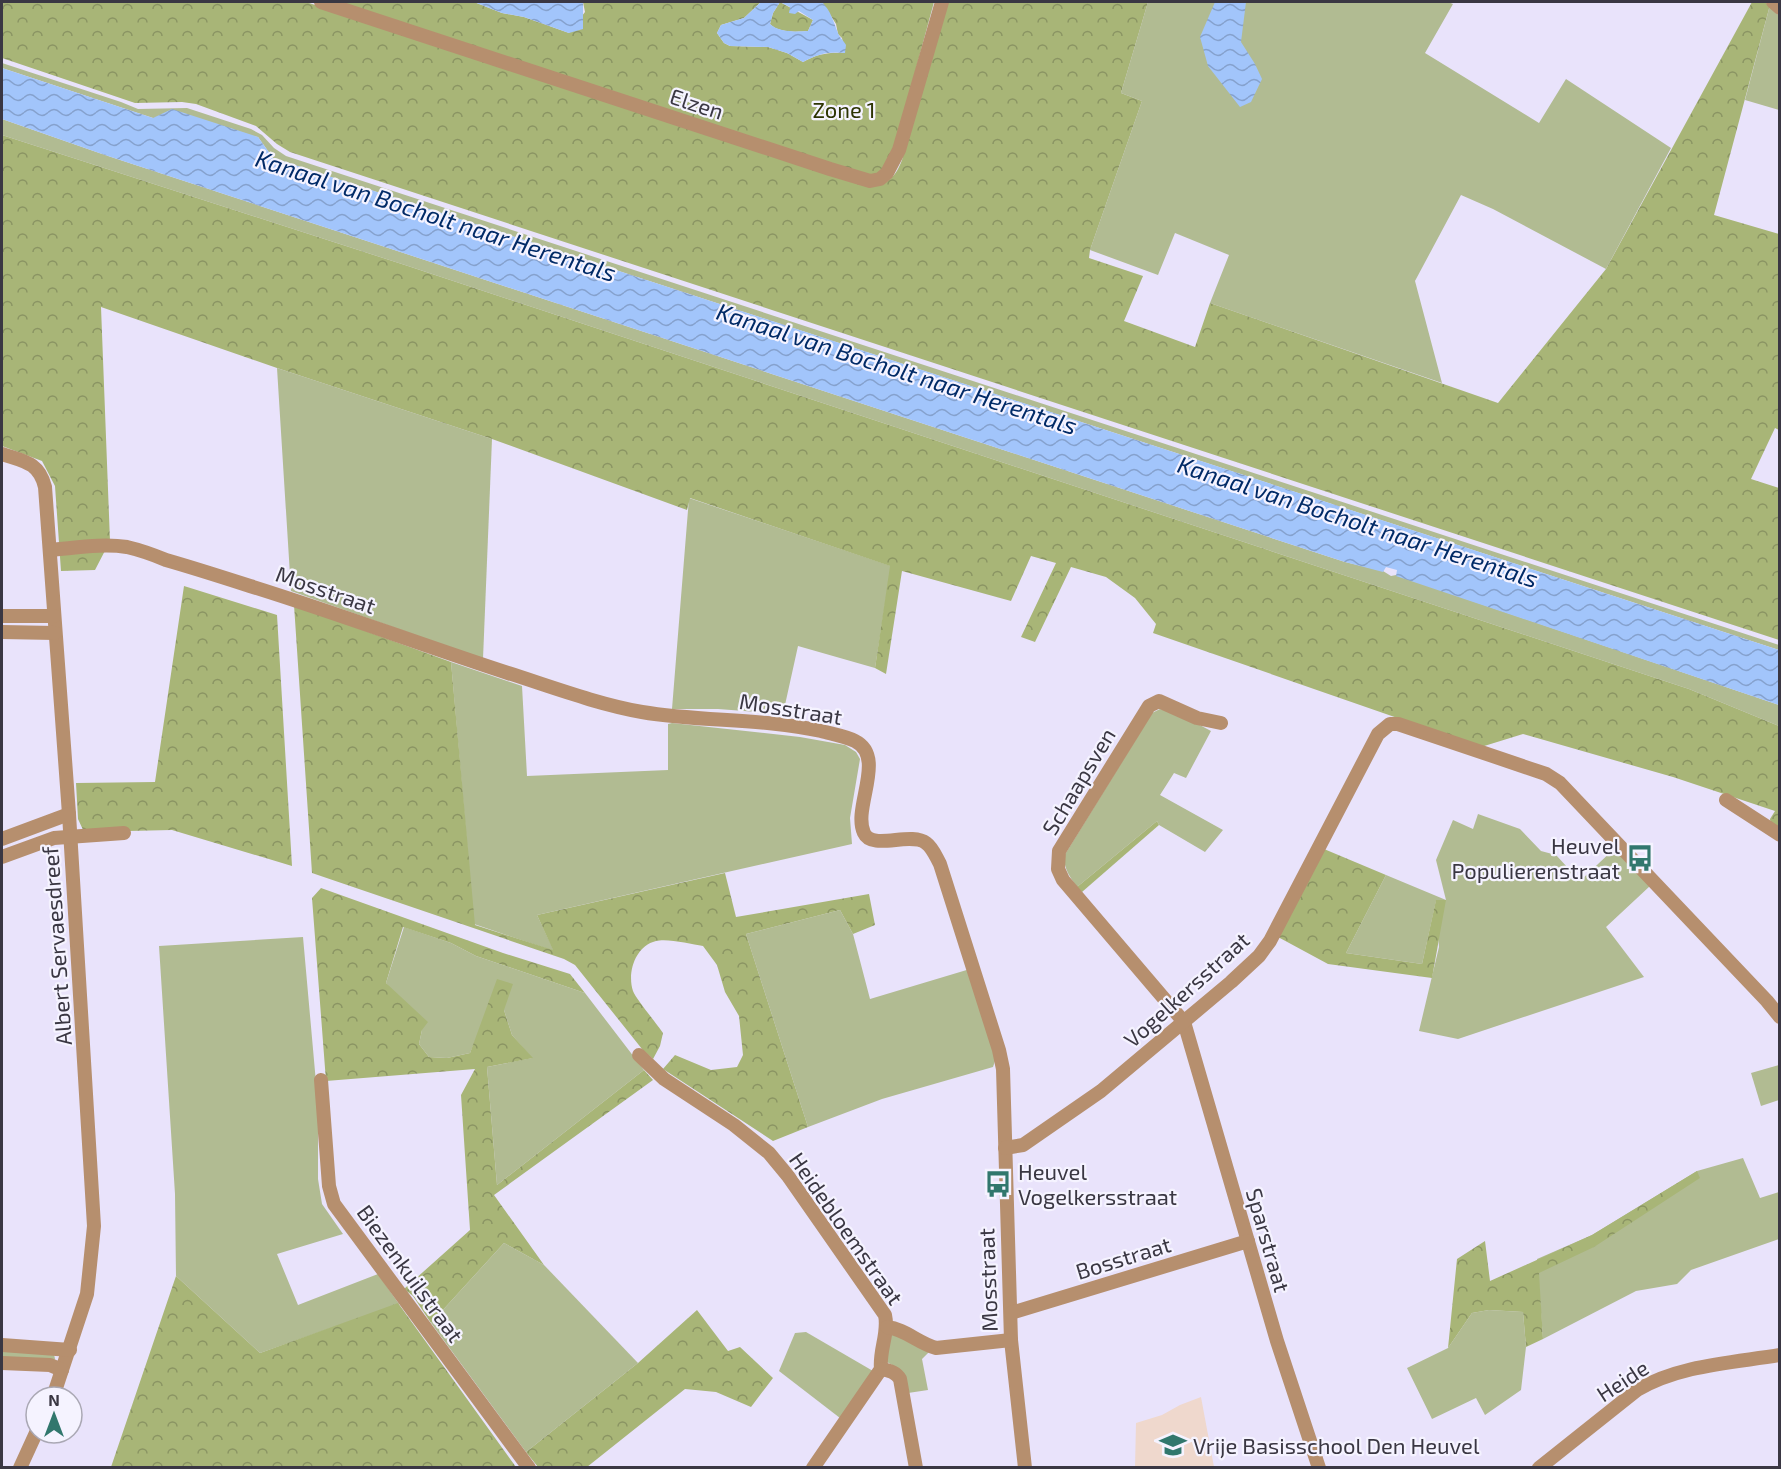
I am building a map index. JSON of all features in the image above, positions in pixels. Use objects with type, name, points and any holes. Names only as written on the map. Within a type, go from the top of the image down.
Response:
[{"type":"street","name":"Elzen","points":[[321,2],[870,181],[880,179],[887,173],[899,150],[942,2]]},
{"type":"street","points":[[1773,2],[1779,8]]},
{"type":"street","name":"Albert Servaesdreef","points":[[2,454],[25,461],[37,469],[45,487],[69,814],[94,1226],[87,1294],[57,1385]]},
{"type":"street","name":"Mosstraat","points":[[50,550],[99,546],[129,548],[289,598],[544,685],[621,707],[660,714],[774,723],[809,729],[858,742],[864,748],[869,761],[862,814],[864,833],[868,838],[878,841],[911,838],[922,840],[929,845],[940,864],[999,1050],[1003,1069],[1011,1340],[1024,1467]]},
{"type":"street","points":[[2,616],[54,616]]},
{"type":"street","points":[[2,632],[55,633]]},
{"type":"street","name":"Schaapsven","points":[[1184,1022],[1063,879],[1058,869],[1058,857],[1064,843],[1149,706],[1159,701],[1197,718],[1221,723]]},
{"type":"street","name":"Vogelkersstraat","points":[[1005,1148],[1023,1146],[1101,1091],[1246,968],[1270,941],[1378,734],[1390,724],[1398,724],[1546,774],[1560,783],[1767,1001],[1779,1017]]},
{"type":"street","points":[[1726,800],[1779,835]]},
{"type":"street","points":[[2,839],[69,814]]},
{"type":"street","points":[[2,857],[54,838],[124,833]]},
{"type":"street","name":"Sparstraat","points":[[1184,1022],[1276,1341],[1320,1467]]},
{"type":"street","name":"Heidebloemstraat","points":[[639,1055],[663,1079],[756,1141],[777,1162],[885,1315],[887,1327],[881,1351],[881,1368],[813,1467]]},
{"type":"street","name":"Biezenkuilstraat","points":[[321,1080],[329,1186],[334,1204],[529,1467]]},
{"type":"street","name":"Bosstraat","points":[[1011,1313],[1248,1241]]},
{"type":"street","points":[[887,1327],[900,1330],[925,1345],[936,1348],[1011,1340]]},
{"type":"street","points":[[2,1345],[70,1350]]},
{"type":"street","name":"Heide","points":[[1539,1467],[1637,1390],[1653,1381],[1685,1369],[1779,1355]]},
{"type":"street","points":[[2,1362],[50,1365],[62,1371]]},
{"type":"street","points":[[881,1368],[897,1375],[900,1379],[916,1467]]},
{"type":"street","points":[[20,1467],[30,1445]]},
{"type":"shaded area","name":"Vrije Basisschool Den Heuvel","points":[[1201,1397],[1214,1467],[1135,1467],[1136,1423],[1162,1415]]},
{"type":"green space","points":[[2,2],[306,2],[872,187],[892,178],[902,160],[946,2],[1148,2],[1121,93],[1142,101],[1089,258],[1143,276],[1124,321],[1195,347],[1210,303],[1498,403],[1606,269],[1752,2],[1764,2],[1770,5],[1714,215],[1779,234],[1779,430],[1775,428],[1751,479],[1779,488],[1779,640],[290,152],[256,126],[196,104],[135,103],[2,58]]},
{"type":"green space","name":"Zone 1","points":[[337,2],[474,2],[569,33],[585,12],[583,2],[761,2],[744,18],[721,25],[717,33],[724,43],[730,46],[768,47],[787,53],[803,62],[823,54],[845,53],[836,24],[822,2],[934,2],[894,150],[886,169],[874,176]]},
{"type":"green space","points":[[780,2],[813,20],[808,31],[782,30],[770,24],[773,13]]},
{"type":"green space","points":[[1148,2],[1448,2],[1453,4],[1425,53],[1539,123],[1566,79],[1671,148],[1606,269],[1493,209],[1461,195],[1415,281],[1442,383],[1210,303],[1229,255],[1175,233],[1158,275],[1090,250],[1142,101],[1121,93]]},
{"type":"green space","points":[[1770,5],[1779,16],[1779,110],[1745,100]]},
{"type":"green space","points":[[2,63],[138,109],[187,108],[251,129],[262,135],[274,148],[286,156],[1779,645],[1779,650],[273,158],[258,137],[153,118],[2,68]]},
{"type":"green space","points":[[2,119],[105,155],[1345,562],[1383,571],[1391,576],[1396,575],[1779,705],[1779,726],[1689,689],[408,266],[2,135]]},
{"type":"green space","points":[[2,135],[408,266],[1689,689],[1779,726],[1779,831],[1771,826],[1770,819],[1775,811],[1673,777],[1523,734],[1481,747],[1153,633],[1156,624],[1135,598],[1106,577],[1071,567],[1035,642],[1021,637],[1056,563],[1031,556],[1011,601],[902,571],[886,674],[875,668],[890,566],[690,498],[687,510],[492,439],[101,307],[110,541],[95,570],[61,571],[55,486],[42,461],[2,446]]},
{"type":"green space","points":[[277,368],[492,439],[483,659],[291,591]]},
{"type":"green space","points":[[689,498],[891,566],[875,668],[798,646],[783,714],[718,709],[672,709]]},
{"type":"green space","points":[[184,586],[277,615],[292,866],[172,830],[84,832],[78,819],[76,783],[155,782]]},
{"type":"green space","points":[[294,605],[451,662],[475,925],[553,950],[537,915],[725,873],[736,917],[869,894],[875,925],[853,934],[840,910],[746,934],[808,1127],[773,1141],[663,1069],[675,1055],[711,1070],[737,1067],[743,1055],[739,1016],[725,992],[717,965],[703,946],[656,941],[643,948],[634,961],[631,976],[633,991],[663,1033],[660,1046],[653,1059],[642,1049],[575,965],[564,959],[312,873]]},
{"type":"green space","points":[[451,662],[522,686],[527,776],[668,770],[668,724],[672,723],[800,737],[845,745],[856,752],[860,759],[850,818],[852,844],[537,915],[554,951],[474,924]]},
{"type":"green space","points":[[1160,709],[1179,714],[1211,731],[1186,778],[1174,773],[1160,795],[1223,830],[1205,852],[1159,825],[1157,821],[1077,887],[1066,869],[1064,856],[1152,713]]},
{"type":"green space","points":[[1478,814],[1520,829],[1541,851],[1556,855],[1580,881],[1615,848],[1650,886],[1606,927],[1644,977],[1458,1039],[1419,1031],[1439,947],[1436,901],[1422,964],[1346,953],[1386,875],[1446,900],[1436,860],[1453,820],[1473,829]]},
{"type":"green space","points":[[1157,821],[1159,825],[1082,892],[1077,887]]},
{"type":"green space","points":[[1324,849],[1386,875],[1346,953],[1422,964],[1436,900],[1446,900],[1432,978],[1328,964],[1278,937]]},
{"type":"green space","points":[[321,888],[503,953],[570,974],[585,993],[476,956],[451,943],[403,927],[386,983],[428,1022],[422,1030],[419,1044],[429,1057],[447,1058],[470,1053],[497,979],[513,984],[504,1010],[512,1035],[533,1058],[487,1067],[497,1185],[644,1070],[653,1080],[494,1195],[544,1265],[504,1243],[431,1323],[413,1296],[404,1289],[470,1230],[461,1095],[475,1069],[326,1081],[312,898]]},
{"type":"green space","points":[[840,910],[853,934],[870,999],[970,969],[996,1058],[993,1067],[882,1099],[808,1127],[746,934]]},
{"type":"green space","points":[[404,927],[451,943],[476,956],[585,993],[644,1070],[497,1185],[487,1067],[532,1058],[512,1035],[504,1010],[478,1034],[470,1053],[447,1058],[429,1057],[419,1044],[422,1030],[386,983]]},
{"type":"green space","points":[[303,937],[318,1105],[318,1179],[322,1204],[343,1234],[277,1254],[298,1305],[378,1274],[399,1304],[260,1353],[176,1276],[175,1194],[159,946]]},
{"type":"green space","points":[[1779,1065],[1779,1100],[1761,1106],[1751,1073]]},
{"type":"green space","points":[[1743,1158],[1760,1198],[1779,1192],[1779,1239],[1691,1270],[1677,1284],[1636,1291],[1543,1339],[1537,1259],[1592,1235],[1697,1171]]},
{"type":"green space","points":[[1697,1171],[1700,1178],[1594,1247],[1539,1273],[1543,1339],[1526,1347],[1523,1312],[1489,1310],[1472,1313],[1448,1348],[1457,1259],[1485,1241],[1490,1281],[1592,1235]]},
{"type":"green space","points":[[504,1243],[544,1265],[638,1363],[526,1452],[431,1323]]},
{"type":"green space","points":[[176,1276],[260,1353],[398,1303],[516,1467],[111,1467]]},
{"type":"green space","points":[[697,1310],[728,1351],[740,1347],[773,1378],[751,1407],[716,1392],[685,1389],[587,1467],[538,1467],[526,1452],[638,1363]]},
{"type":"green space","points":[[1489,1310],[1523,1312],[1526,1347],[1521,1390],[1485,1415],[1476,1398],[1432,1419],[1407,1368],[1448,1348],[1472,1313]]},
{"type":"green space","points":[[806,1332],[873,1371],[840,1418],[779,1371],[795,1333]]},
{"type":"green space","points":[[895,1333],[929,1352],[922,1359],[928,1390],[908,1393],[899,1369],[887,1362],[888,1335]]},
{"type":"green space","points":[[2,1349],[54,1354],[55,1359],[53,1361],[2,1359]]},
{"type":"water","points":[[474,2],[583,2],[583,29],[569,33]]},
{"type":"water","points":[[761,2],[780,2],[822,2],[846,45],[845,53],[823,54],[803,62],[787,53],[768,47],[730,46],[724,43],[717,33],[721,25],[744,18]],"holes":[[[780,2],[790,7],[789,13],[795,14],[799,11],[813,20],[808,31],[782,30],[770,24],[773,13]]]},
{"type":"water","points":[[1215,2],[1246,2],[1241,42],[1262,79],[1251,102],[1240,107],[1208,66],[1200,37]]},
{"type":"water","name":"Kanaal van Bocholt naar Herentals","points":[[2,68],[153,118],[172,109],[258,137],[273,158],[1779,650],[1779,705],[1396,576],[1397,570],[1386,567],[1383,572],[1345,562],[105,155],[2,119]]},
{"type":"place","name":"Heuvel Populierenstraat","points":[[1640,858]]},
{"type":"place","name":"Heuvel Vogelkersstraat","points":[[998,1184]]},
{"type":"place","name":"Vrije Basisschool Den Heuvel","points":[[1173,1445]]}]
